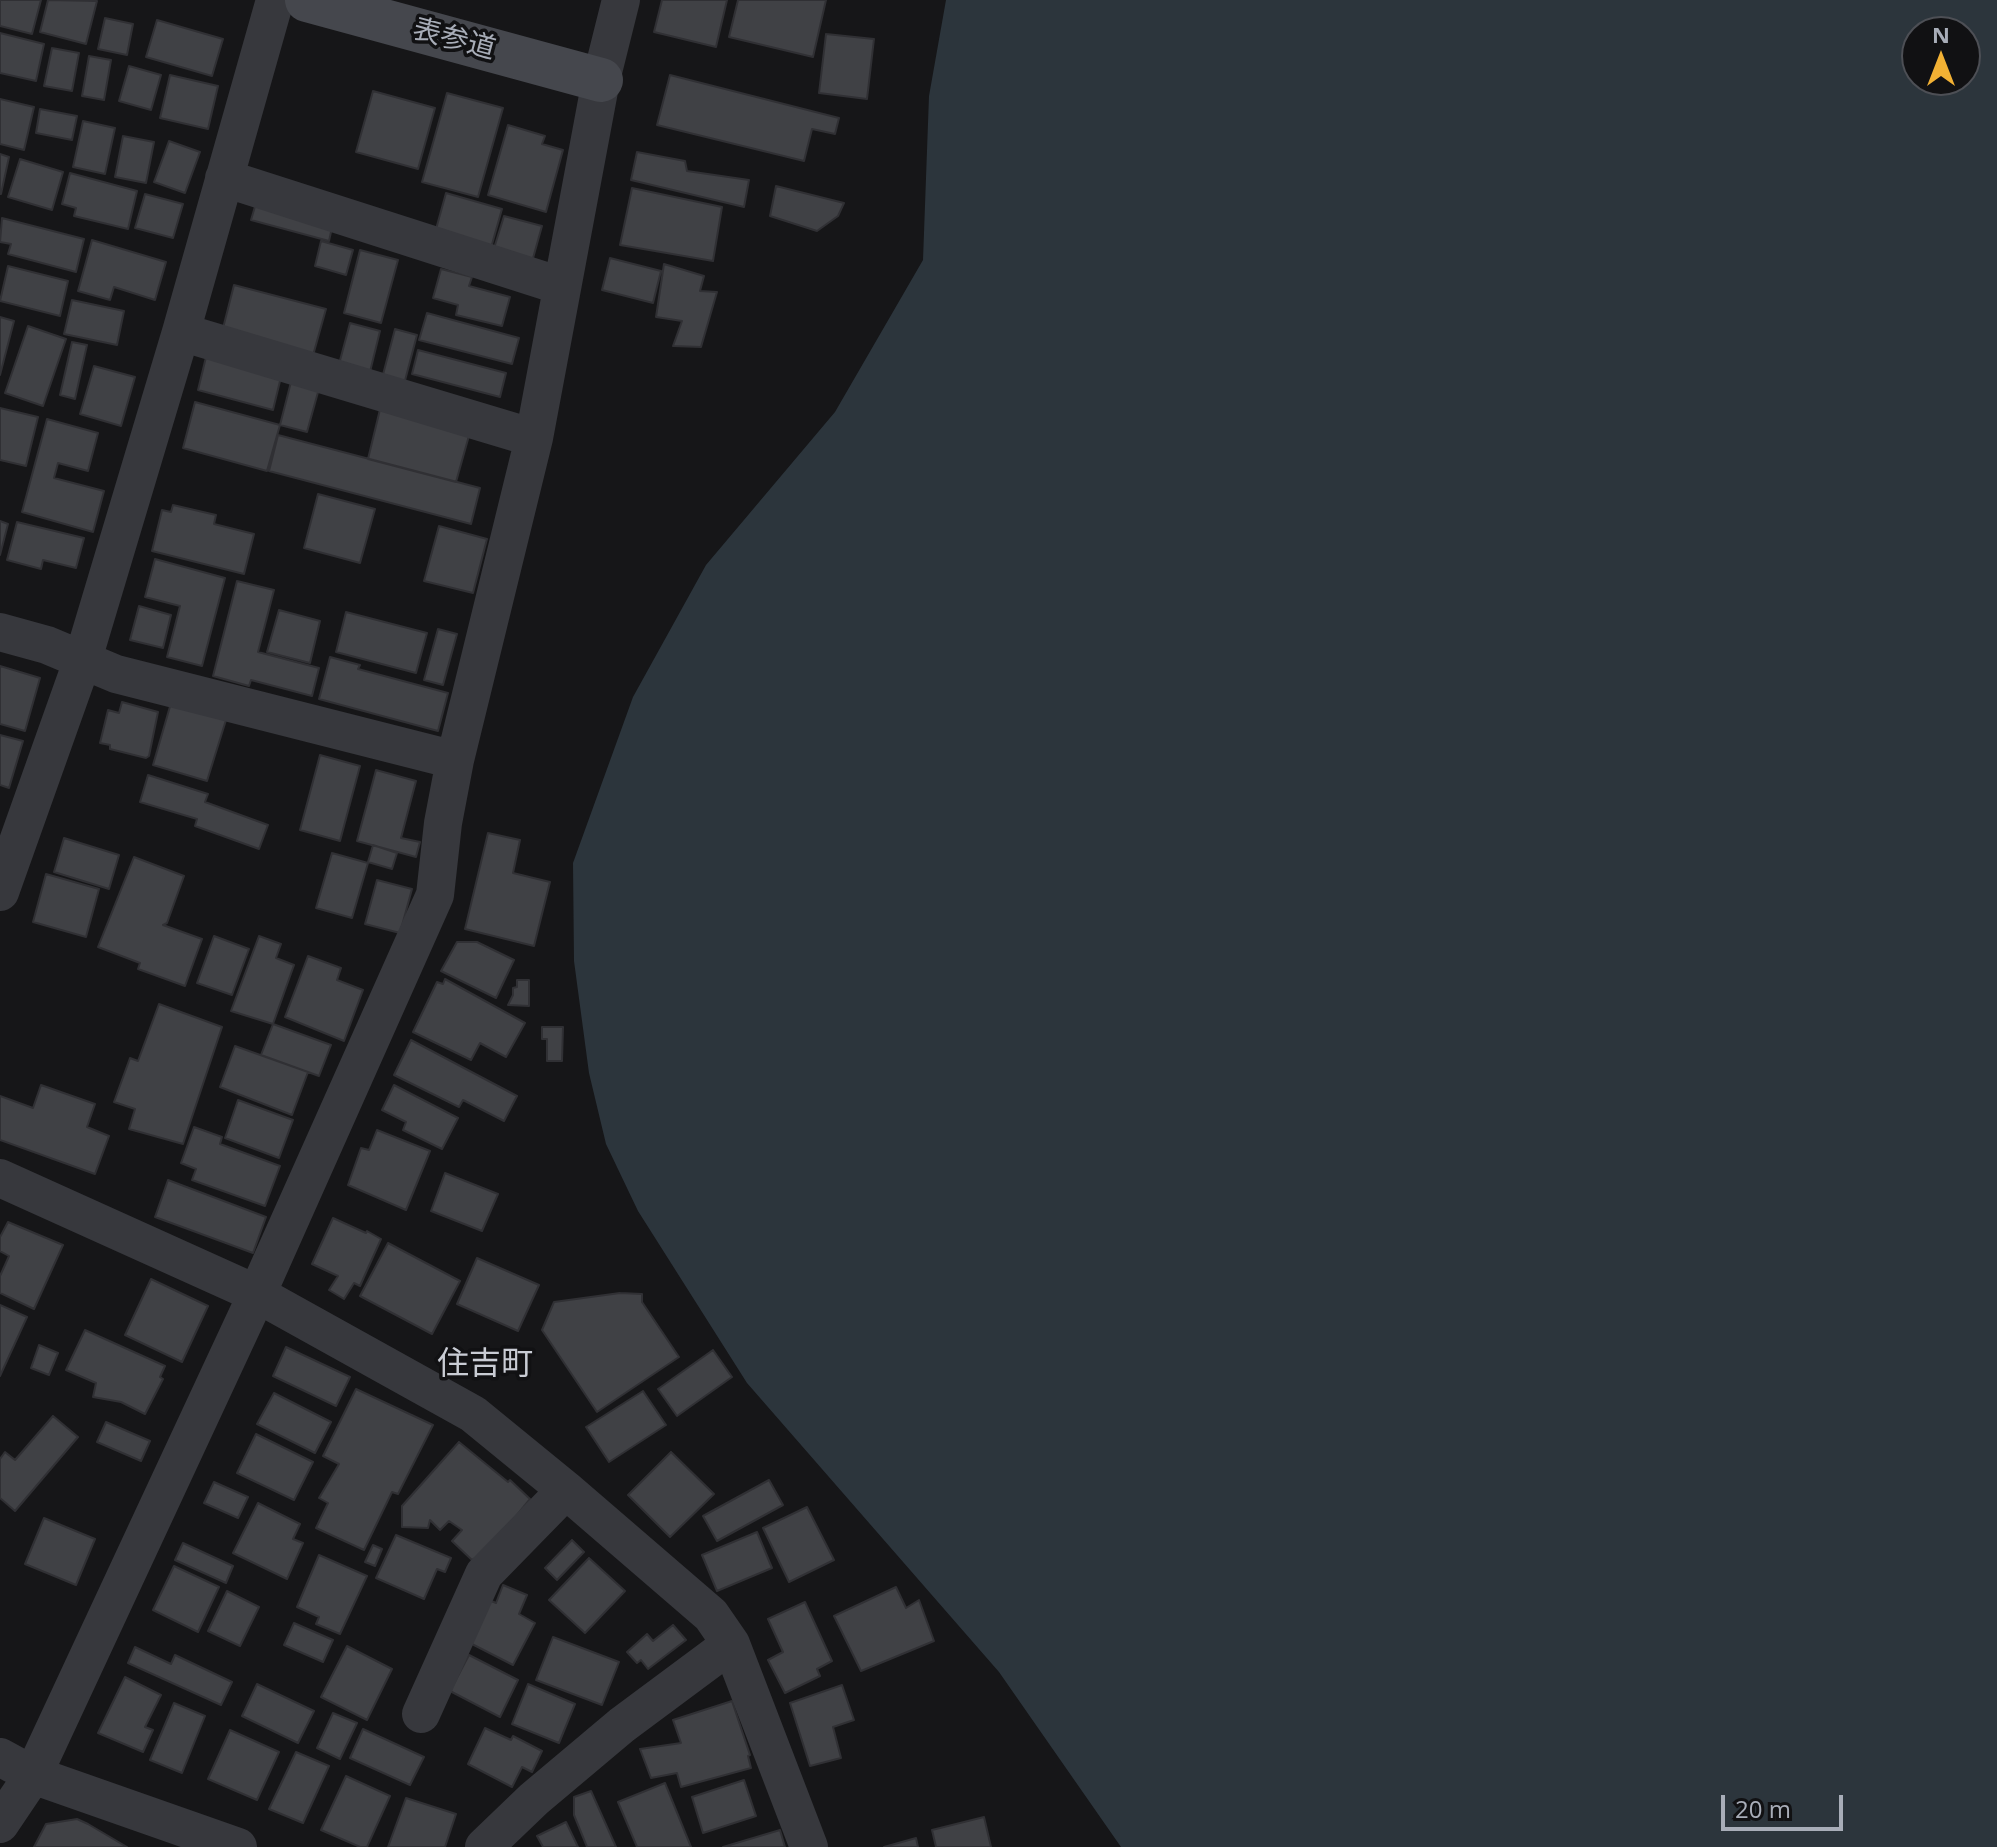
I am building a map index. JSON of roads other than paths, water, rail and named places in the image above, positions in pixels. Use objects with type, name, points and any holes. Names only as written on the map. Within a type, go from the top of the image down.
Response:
[{"type":"street","points":[[0,892],[83,659],[181,332],[275,0]]},
{"type":"street","name":"表参道","points":[[307,0],[601,80]]},
{"type":"street","points":[[0,1824],[33,1775],[257,1294],[435,895],[443,823],[455,760],[534,438],[601,80],[621,0]]},
{"type":"street","points":[[224,178],[561,286]]},
{"type":"street","points":[[181,332],[534,438]]},
{"type":"street","points":[[0,632],[47,645],[116,674],[455,760]]},
{"type":"street","points":[[0,1178],[257,1294],[473,1414],[566,1490],[711,1615],[731,1644],[809,1847]]},
{"type":"street","points":[[421,1714],[484,1574],[566,1490]]},
{"type":"street","points":[[484,1847],[534,1799],[622,1725],[731,1644]]},
{"type":"street","points":[[0,1757],[33,1775],[238,1847]]},
{"type":"district","name":"住吉町","points":[[485,1365]]}]
